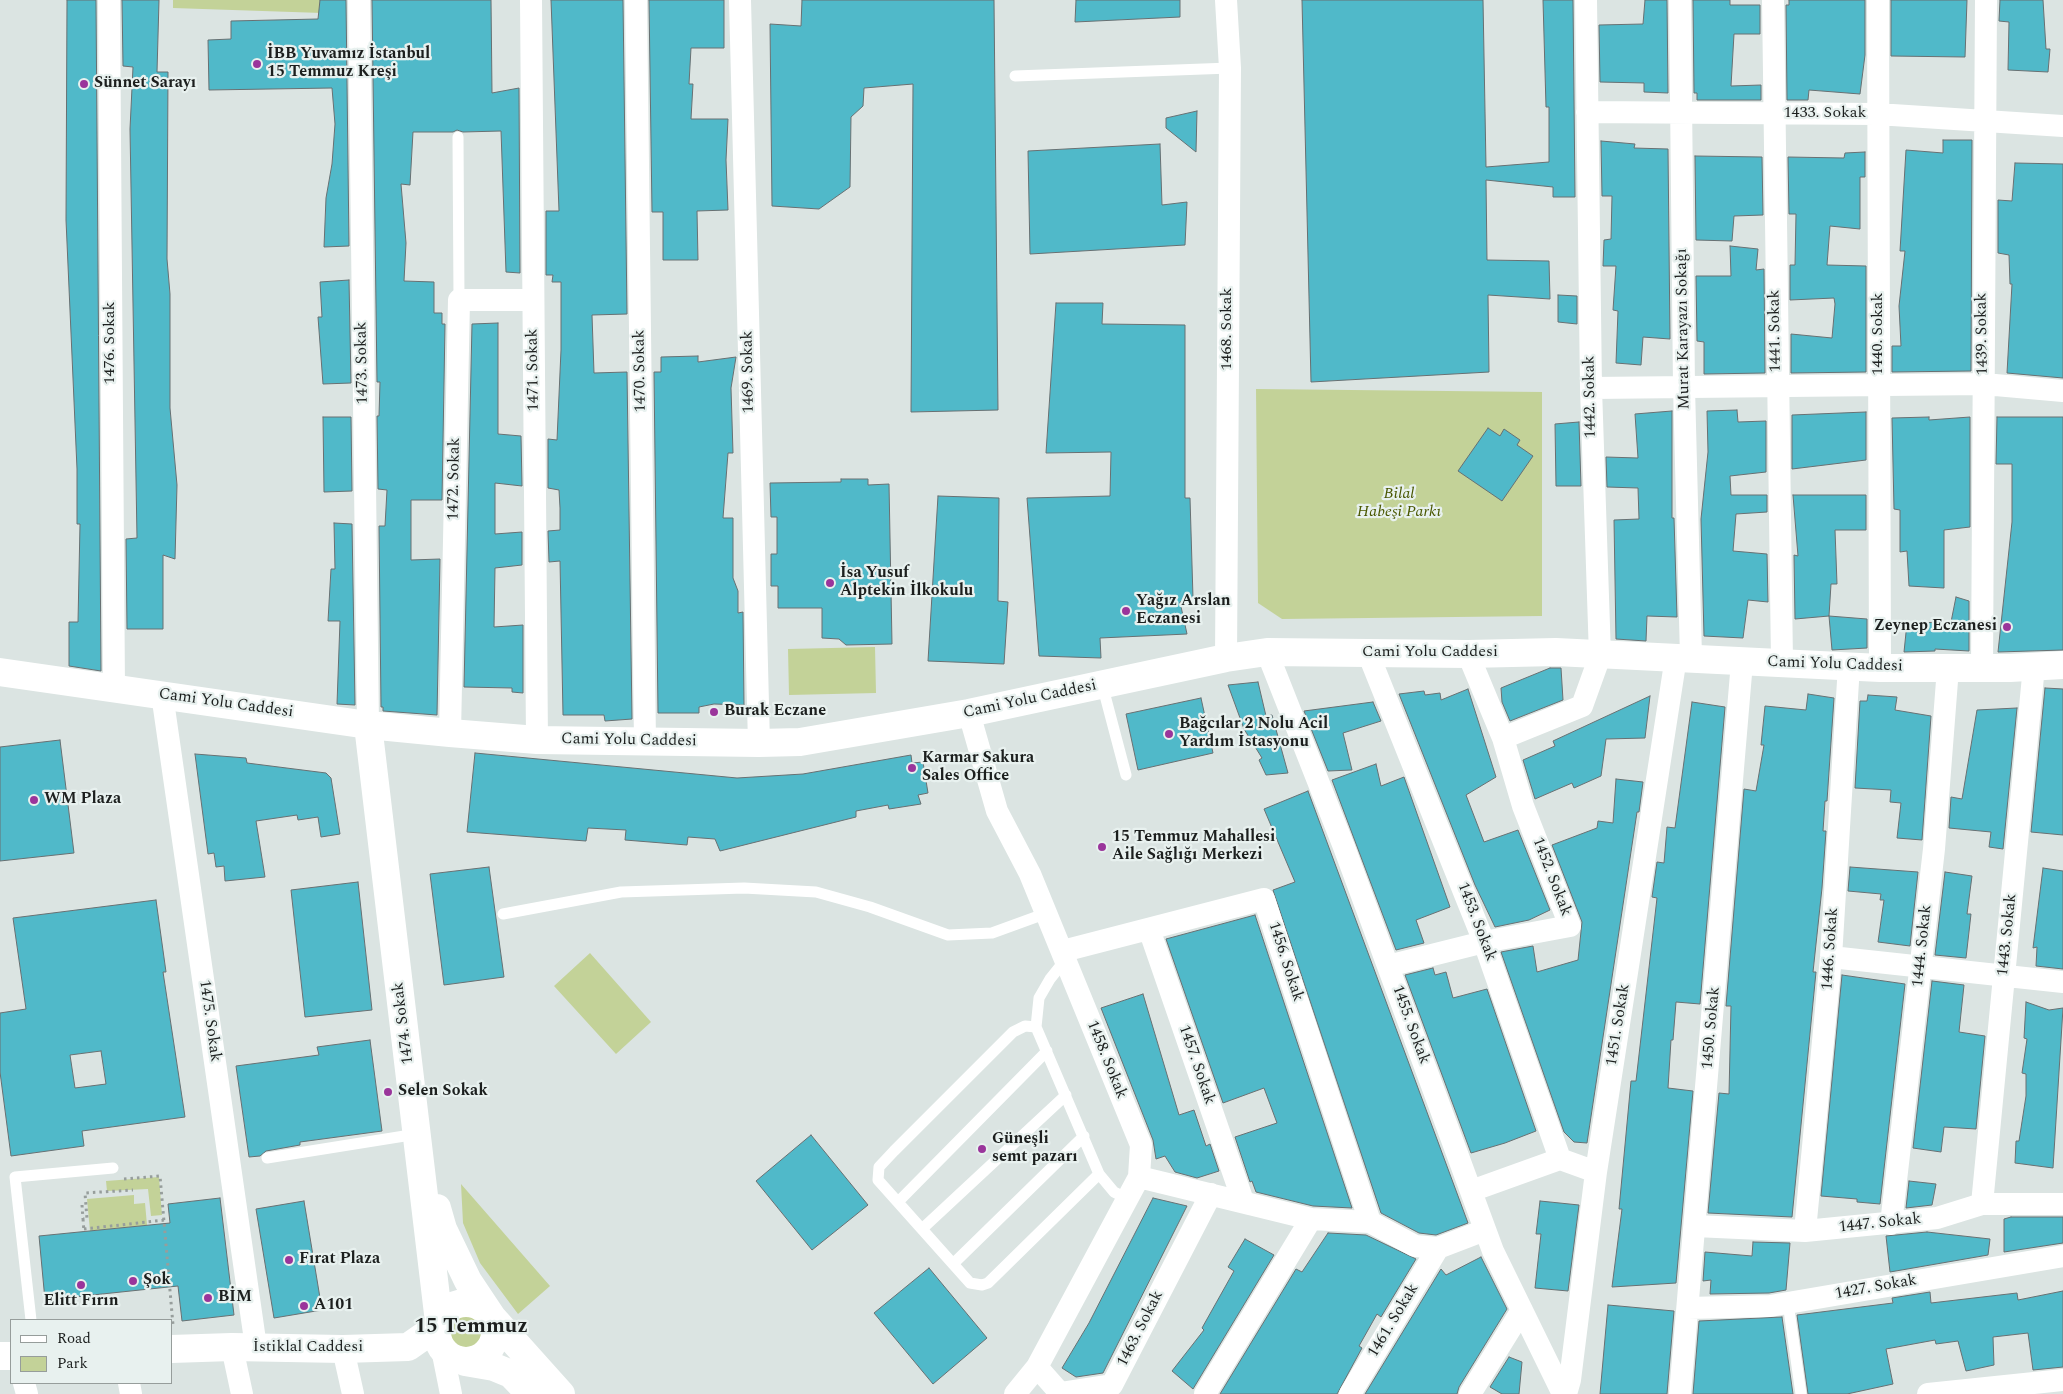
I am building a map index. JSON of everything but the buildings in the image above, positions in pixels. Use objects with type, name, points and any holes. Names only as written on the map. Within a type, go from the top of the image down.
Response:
[{"type":"street","name":"1476. Sokak","points":[[109,0],[114,687]]},
{"type":"street","name":"1473. Sokak","points":[[359,0],[368,725]]},
{"type":"street","name":"1471. Sokak","points":[[531,0],[537,740]]},
{"type":"street","name":"1470. Sokak","points":[[636,0],[645,742]]},
{"type":"street","name":"1469. Sokak","points":[[740,0],[759,743]]},
{"type":"street","name":"1468. Sokak","points":[[1226,0],[1230,68],[1226,658]]},
{"type":"street","name":"1442. Sokak","points":[[1503,738],[1582,706],[1600,656],[1591,388],[1586,0]]},
{"type":"street","name":"Murat Karayazı Sokağı","points":[[1680,0],[1684,387],[1684,657]]},
{"type":"street","name":"1441. Sokak","points":[[1773,0],[1773,113],[1782,662]]},
{"type":"street","name":"1440. Sokak","points":[[1878,0],[1880,668]]},
{"type":"street","name":"1439. Sokak","points":[[1982,668],[1986,0]]},
{"type":"street","name":"1433. Sokak","points":[[1587,112],[1877,114],[1984,119],[2063,126]]},
{"type":"street","points":[[459,300],[533,300]]},
{"type":"street","name":"1472. Sokak","points":[[450,733],[459,300]]},
{"type":"street","points":[[1591,388],[1984,384],[2063,391]]},
{"type":"street","name":"Cami Yolu Caddesi","points":[[0,672],[368,725],[450,733],[537,740],[759,743],[800,742],[969,713],[1226,658],[1267,652],[1368,654],[1556,652],[1600,656],[1684,657],[1742,662],[1782,662],[1880,668],[1982,668],[2063,665]]},
{"type":"street","name":"1455. Sokak","points":[[1267,652],[1344,847],[1485,1230],[1564,1394]]},
{"type":"street","name":"1453. Sokak","points":[[1368,654],[1484,942],[1560,1160]]},
{"type":"street","name":"1452. Sokak","points":[[1388,966],[1484,942],[1570,926],[1523,806],[1503,738],[1468,654]]},
{"type":"street","name":"1451. Sokak","points":[[1564,1394],[1570,1380],[1596,1172],[1684,657]]},
{"type":"street","name":"1450. Sokak","points":[[1680,1394],[1742,662]]},
{"type":"street","name":"1446. Sokak","points":[[1805,1231],[1831,957],[1849,665]]},
{"type":"street","name":"1443. Sokak","points":[[1982,1204],[2034,666]]},
{"type":"street","name":"1444. Sokak","points":[[1891,1224],[1934,848],[1948,668]]},
{"type":"street","name":"1475. Sokak","points":[[162,694],[244,1347],[242,1394]]},
{"type":"street","name":"1458. Sokak","points":[[969,713],[997,811],[1030,874],[1047,913],[1140,1145],[1139,1177],[1128,1199],[1038,1367],[1015,1394]]},
{"type":"street","name":"1474. Sokak","points":[[368,725],[417,1134],[446,1340]]},
{"type":"street","name":"1456. Sokak","points":[[1064,955],[1149,929],[1264,899],[1370,1222]]},
{"type":"street","name":"1457. Sokak","points":[[1149,929],[1243,1201]]},
{"type":"street","points":[[1831,957],[2004,974],[2063,982]]},
{"type":"street","points":[[417,1134],[443,1229],[468,1281],[492,1317],[496,1335],[489,1352],[482,1357],[446,1340]]},
{"type":"street","points":[[1471,1191],[1560,1160],[1596,1172]]},
{"type":"street","points":[[1139,1177],[1310,1219],[1370,1222],[1415,1246],[1438,1248],[1485,1230]]},
{"type":"street","name":"1463. Sokak","points":[[1038,1367],[1060,1393],[1112,1385],[1211,1194]]},
{"type":"street","name":"1447. Sokak","points":[[1695,1226],[1805,1231],[1937,1218],[1982,1204],[2063,1204]]},
{"type":"street","points":[[1204,1394],[1310,1219]]},
{"type":"street","name":"1461. Sokak","points":[[1350,1394],[1438,1248]]},
{"type":"street","name":"1427. Sokak","points":[[1688,1308],[1770,1306],[2063,1256]]},
{"type":"street","points":[[451,1394],[446,1340],[451,1307],[469,1303],[486,1310],[561,1394]]},
{"type":"street","points":[[1470,1394],[1522,1310]]},
{"type":"street","points":[[446,1340],[494,1367],[511,1374],[530,1394]]},
{"type":"street","name":"İstiklal Caddesi","points":[[173,1349],[408,1347],[446,1340]]},
{"type":"street","points":[[344,1349],[352,1394]]},
{"type":"street","points":[[1928,1394],[2063,1380]]},
{"type":"lane","points":[[1015,76],[1230,68]]},
{"type":"lane","points":[[458,137],[459,300]]},
{"type":"lane","points":[[1102,684],[1126,775]]},
{"type":"lane","points":[[503,914],[621,892],[744,888],[816,892],[870,907],[948,935],[992,933],[1047,913]]},
{"type":"lane","points":[[1064,955],[1040,998],[1036,1027],[1099,1174],[1114,1192],[1128,1199]]},
{"type":"lane","points":[[1036,1027],[1025,1026],[1013,1032],[879,1167],[878,1180],[970,1283],[982,1285],[988,1283],[1099,1174]]},
{"type":"lane","points":[[898,1202],[1046,1051]]},
{"type":"lane","points":[[922,1229],[1066,1095]]},
{"type":"lane","points":[[267,1158],[417,1134]]},
{"type":"lane","points":[[953,1264],[1084,1136]]},
{"type":"lane","points":[[31,1319],[14,1177],[114,1174]]},
{"type":"lane","points":[[1788,1303],[1801,1394]]},
{"type":"path","points":[[114,1174],[160,1176],[171,1319]]},
{"type":"path","points":[[106,1181],[107,1191]]},
{"type":"path","points":[[83,1219],[87,1219],[85,1193],[134,1190]]},
{"type":"path","points":[[82,1205],[84,1231],[164,1220]]},
{"type":"path","points":[[172,1335],[173,1349]]},
{"type":"green space","points":[[173,0],[322,0],[322,13],[173,8]]},
{"type":"green space","name":"Bilal Habeşi Parkı","points":[[1256,389],[1542,392],[1542,616],[1282,619],[1258,603]]},
{"type":"green space","points":[[875,647],[876,693],[789,695],[788,649]]},
{"type":"green space","points":[[590,953],[651,1022],[616,1054],[554,986]]},
{"type":"green space","points":[[159,1177],[162,1215],[151,1216],[148,1189],[107,1191],[106,1181]]},
{"type":"green space","points":[[461,1184],[550,1286],[518,1314],[480,1263],[463,1223]]},
{"type":"green space","points":[[134,1195],[134,1204],[145,1203],[147,1225],[90,1231],[87,1199]]},
{"type":"green space","points":[[466,1313],[479,1319],[485,1332],[479,1345],[466,1351],[453,1345],[447,1332],[453,1319]]},
{"type":"place","name":"İBB Yuvamız İstanbul 15 Temmuz Kreşi","points":[[257,64]]},
{"type":"place","name":"Sünnet Sarayı","points":[[84,84]]},
{"type":"place","name":"İsa Yusuf Alptekin İlkokulu","points":[[830,583]]},
{"type":"place","name":"Yağız Arslan Eczanesi","points":[[1126,611]]},
{"type":"place","name":"Zeynep Eczanesi","points":[[2007,627]]},
{"type":"place","name":"Burak Eczane","points":[[714,712]]},
{"type":"place","name":"Bağcılar 2 Nolu Acil Yardım İstasyonu","points":[[1169,734]]},
{"type":"place","name":"Karmar Sakura Sales Office","points":[[912,768]]},
{"type":"place","name":"WM Plaza","points":[[34,800]]},
{"type":"place","name":"15 Temmuz Mahallesi Aile Sağlığı Merkezi","points":[[1102,847]]},
{"type":"place","name":"Selen Sokak","points":[[388,1092]]},
{"type":"place","name":"Güneşli semt pazarı","points":[[982,1149]]},
{"type":"place","name":"Fırat Plaza","points":[[289,1260]]},
{"type":"place","name":"Şok","points":[[133,1281]]},
{"type":"place","name":"Elitt Fırın","points":[[81,1285]]},
{"type":"place","name":"BİM","points":[[208,1298]]},
{"type":"place","name":"A101","points":[[304,1306]]},
{"type":"district","name":"15 Temmuz","points":[[471,1328]]}]
